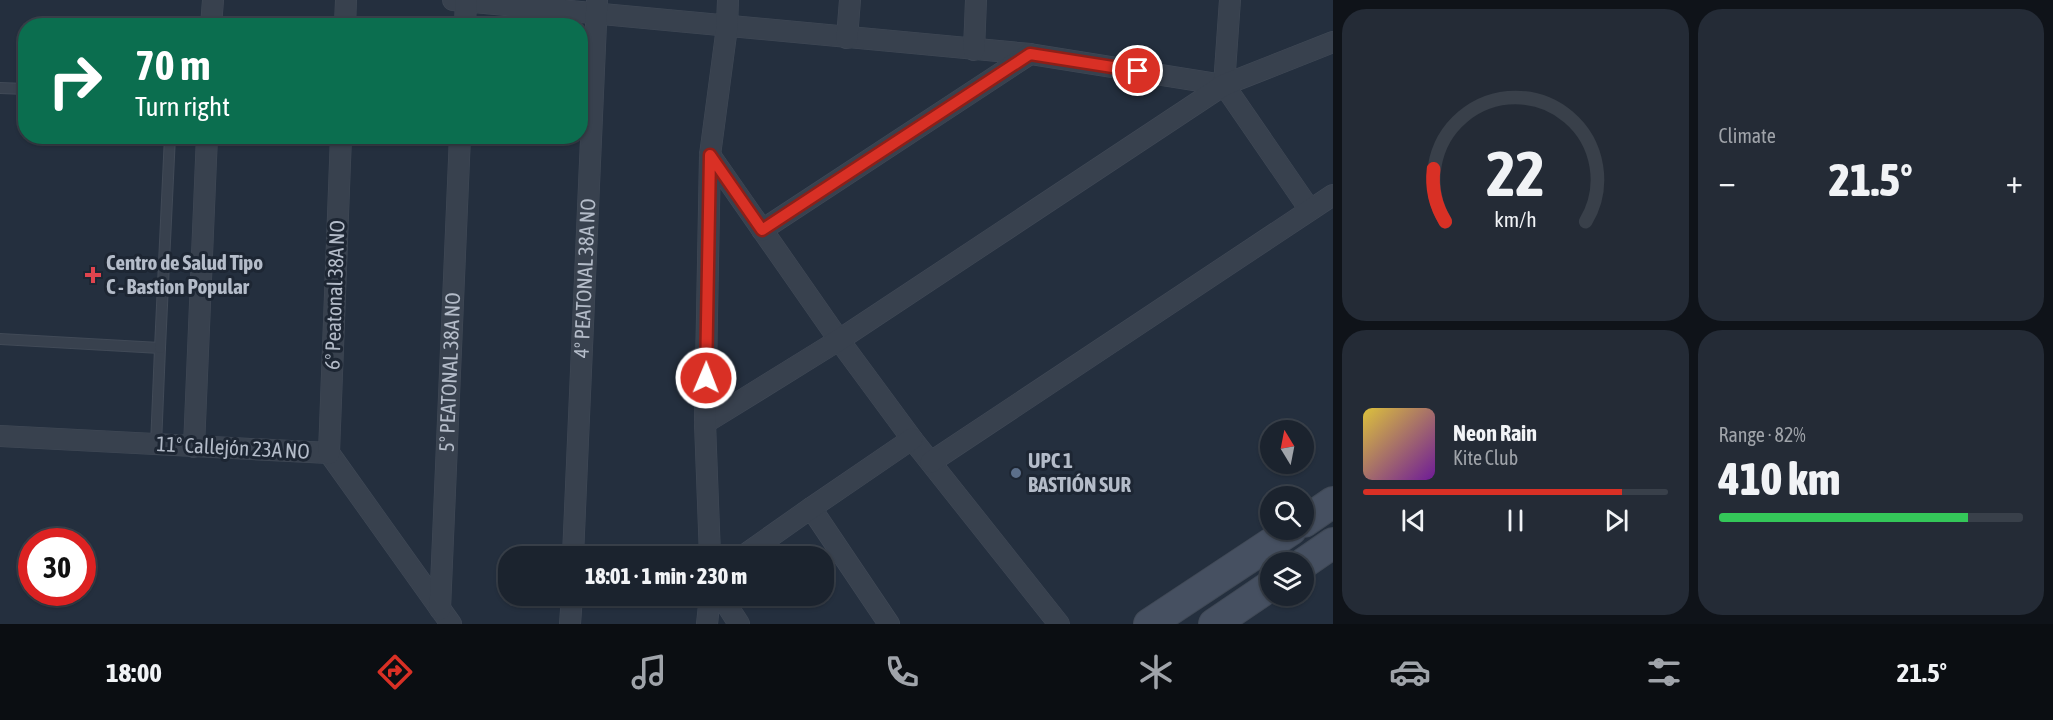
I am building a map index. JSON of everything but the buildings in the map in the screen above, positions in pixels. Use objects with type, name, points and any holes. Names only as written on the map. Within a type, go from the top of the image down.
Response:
[{"type":"main road","points":[[1314,515],[1333,502]]},
{"type":"main road","points":[[1149,624],[1277,540]]},
{"type":"main road","points":[[1314,556],[1333,543]]},
{"type":"main road","points":[[1214,624],[1260,593]]},
{"type":"street","points":[[212,18],[213,0]]},
{"type":"street","points":[[345,18],[346,0]]},
{"type":"street","points":[[464,18],[462,0],[597,7],[727,27],[1030,54],[1224,85]]},
{"type":"street","points":[[710,546],[705,423],[710,155],[727,27],[728,0]]},
{"type":"street","points":[[847,38],[850,0]]},
{"type":"street","points":[[974,50],[976,0]]},
{"type":"street","points":[[1230,0],[1224,85],[1310,210]]},
{"type":"street","name":"4° PEATONAL 38A NO","points":[[573,546],[597,7]]},
{"type":"street","points":[[705,423],[839,340],[1224,85],[1333,42]]},
{"type":"street","points":[[762,230],[1030,54]]},
{"type":"street","points":[[194,447],[207,144]]},
{"type":"street","name":"6º Peatonal 38A NO","points":[[329,453],[341,144]]},
{"type":"street","name":"5° PEATONAL 38A NO","points":[[446,617],[460,144]]},
{"type":"street","points":[[710,155],[839,340],[912,439],[1059,624]]},
{"type":"street","points":[[931,462],[1333,195]]},
{"type":"street","name":"11º Callejón 23A NO","points":[[0,436],[329,453],[446,617]]},
{"type":"street","points":[[757,546],[912,439]]},
{"type":"street","points":[[811,508],[889,624]]},
{"type":"street","points":[[570,624],[571,606]]},
{"type":"street","points":[[706,624],[709,606]]},
{"type":"street","points":[[727,606],[739,624]]},
{"type":"lane","points":[[0,88],[18,89]]},
{"type":"lane","points":[[156,445],[170,144]]},
{"type":"lane","points":[[0,339],[160,348]]},
{"type":"place","name":"Centro de Salud Tipo C - Bastion Popular","points":[[93,275]]},
{"type":"place","name":"UPC 1 BASTIÓN SUR","points":[[1016,473]]},
{"type":"route","points":[[706,378],[710,155],[762,230],[1030,54],[1138,71]]}]
